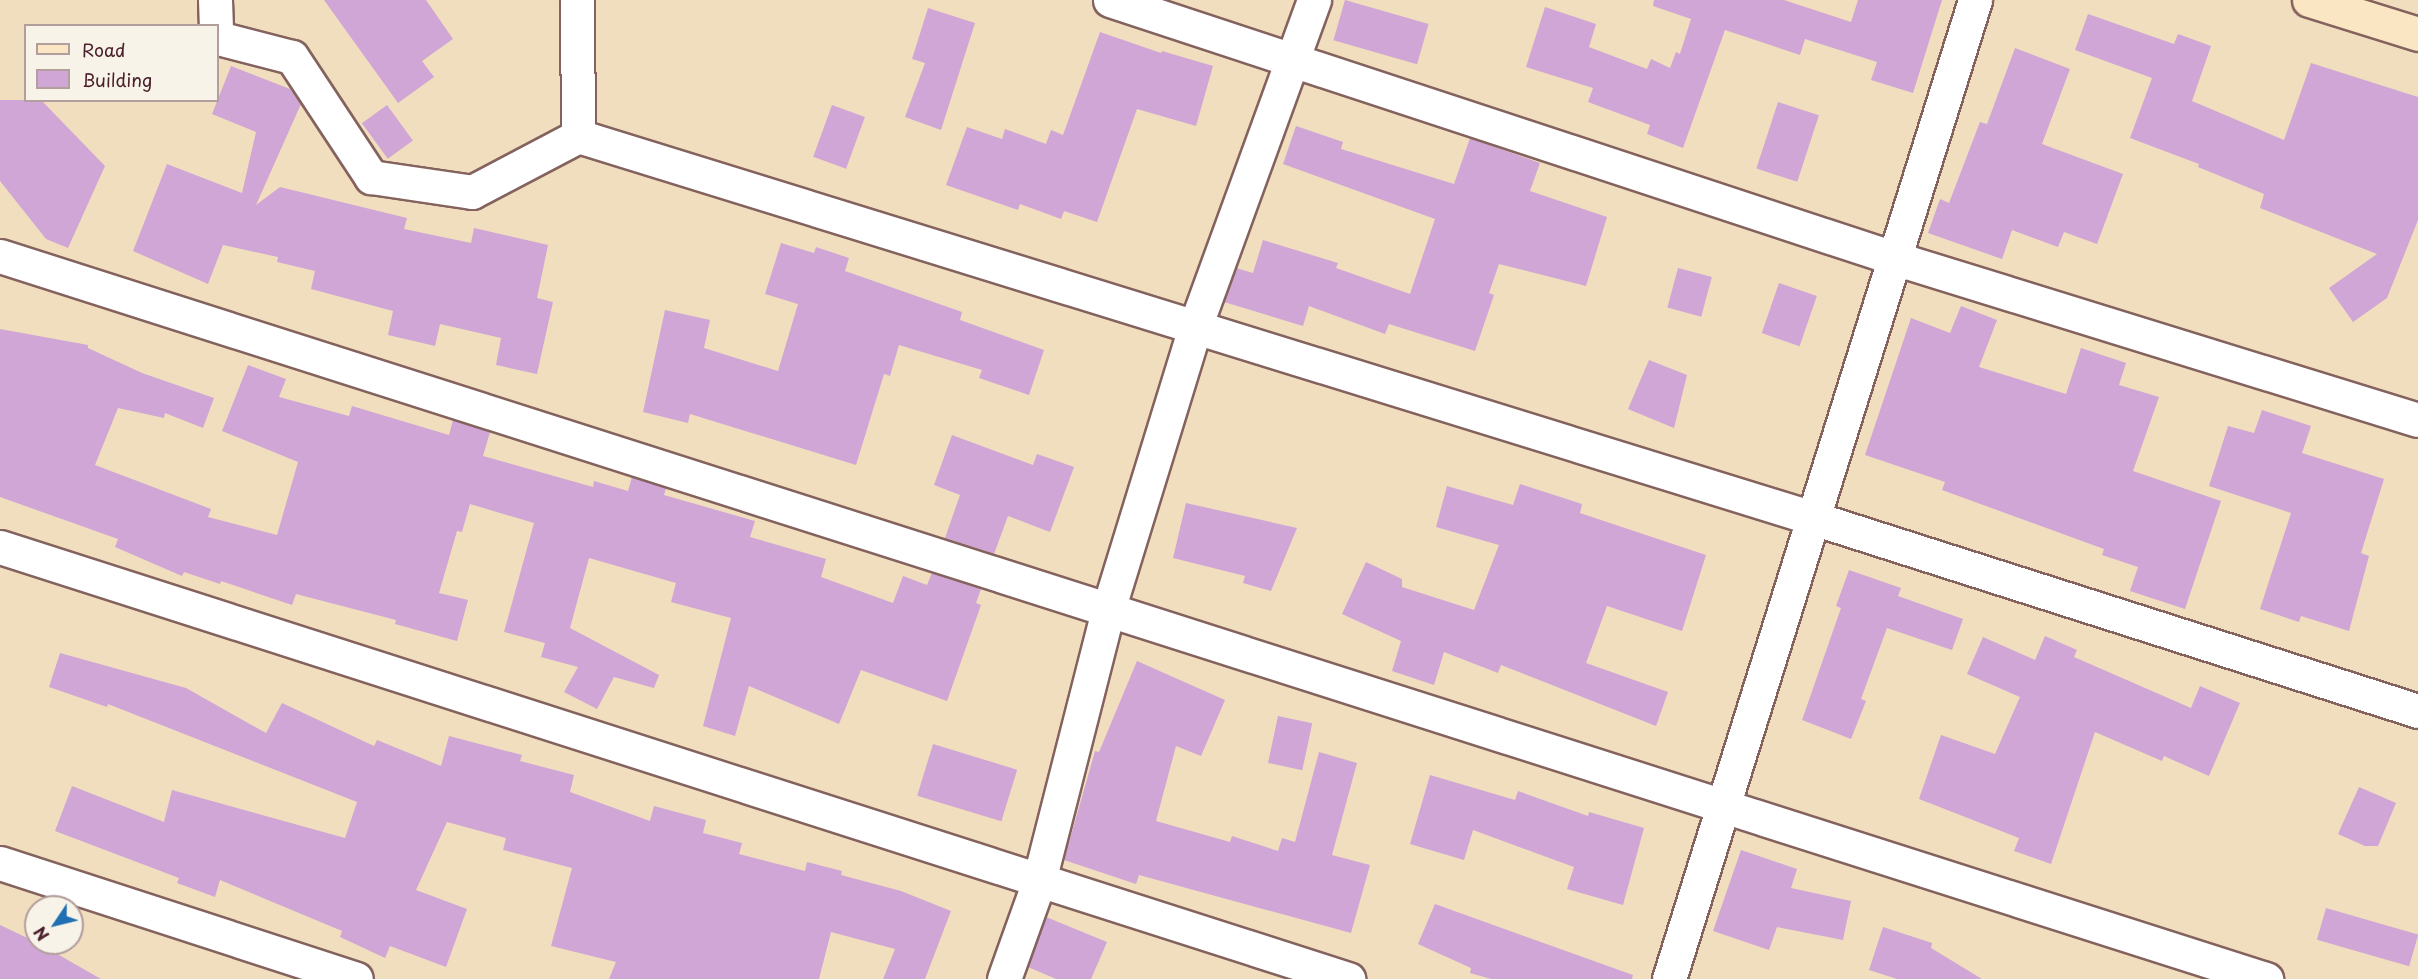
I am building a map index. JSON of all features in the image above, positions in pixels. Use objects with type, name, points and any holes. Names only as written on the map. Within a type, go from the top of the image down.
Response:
[{"type":"main road","points":[[2309,0],[2418,34]]},
{"type":"street","points":[[215,0],[216,24]]},
{"type":"street","points":[[577,0],[578,136]]},
{"type":"street","points":[[1110,0],[1295,58],[1894,258],[2418,420]]},
{"type":"street","points":[[1004,979],[1039,881],[1110,607],[1194,327],[1295,58],[1314,0]]},
{"type":"street","points":[[1669,979],[1975,0]]},
{"type":"street","points":[[219,38],[292,57],[371,177],[472,192],[578,136],[1813,518],[2418,711]]},
{"type":"street","points":[[0,256],[1110,607],[2266,979]]},
{"type":"street","points":[[0,547],[1348,979]]},
{"type":"street","points":[[0,863],[356,979]]},
{"type":"building","points":[[324,0],[426,0],[453,39],[422,61],[434,77],[398,103]]},
{"type":"building","points":[[1345,0],[1429,24],[1417,64],[1333,40]]},
{"type":"building","points":[[1654,0],[1784,0],[1851,22],[1858,0],[1942,0],[1913,93],[1871,80],[1877,62],[1805,39],[1800,55],[1725,30],[1683,148],[1647,134],[1650,125],[1588,102],[1593,88],[1526,67],[1545,7],[1596,24],[1589,47],[1647,69],[1651,59],[1670,68],[1676,52],[1680,54],[1691,19],[1653,6]]},
{"type":"building","points":[[928,8],[975,23],[941,130],[905,117],[925,63],[912,59]]},
{"type":"building","points":[[2088,14],[2174,44],[2178,34],[2211,46],[2192,101],[2284,140],[2311,63],[2418,97],[2418,220],[2387,298],[2353,322],[2329,288],[2377,254],[2260,208],[2264,194],[2198,167],[2199,164],[2130,138],[2152,78],[2075,50]]},
{"type":"building","points":[[1100,32],[1161,53],[1162,51],[1213,66],[1196,126],[1137,109],[1097,222],[1064,211],[1061,219],[1020,204],[1018,210],[946,185],[967,127],[1002,139],[1005,129],[1046,144],[1051,130],[1063,135]]},
{"type":"building","points":[[2015,48],[2070,69],[2042,144],[2123,174],[2097,244],[2064,232],[2058,247],[2012,230],[2002,259],[1928,233],[1940,199],[1949,203],[1980,122],[1987,124]]},
{"type":"building","points":[[231,66],[290,89],[301,104],[256,205],[280,187],[407,218],[404,229],[471,243],[474,228],[548,245],[537,298],[553,302],[537,374],[496,365],[501,338],[440,324],[435,346],[388,335],[393,311],[311,289],[315,271],[277,262],[278,257],[223,245],[208,284],[133,251],[167,164],[242,193],[256,132],[212,114],[217,102],[219,102]]},
{"type":"building","points":[[0,100],[43,102],[105,166],[68,248],[46,239],[0,181]]},
{"type":"building","points":[[1778,102],[1819,115],[1797,182],[1756,169]]},
{"type":"building","points":[[387,105],[413,141],[388,159],[362,123]]},
{"type":"building","points":[[832,105],[865,117],[846,169],[813,157]]},
{"type":"building","points":[[1296,126],[1343,142],[1341,149],[1454,184],[1470,138],[1540,163],[1530,191],[1607,217],[1586,286],[1499,264],[1489,293],[1494,295],[1475,351],[1389,324],[1385,334],[1309,306],[1303,326],[1224,302],[1236,268],[1253,273],[1263,240],[1338,263],[1336,268],[1410,294],[1435,219],[1283,164]]},
{"type":"building","points":[[781,243],[814,253],[816,247],[849,258],[845,271],[962,312],[960,320],[1044,350],[1029,395],[979,378],[982,370],[899,345],[890,376],[884,374],[856,465],[690,414],[688,423],[643,412],[665,310],[710,320],[704,348],[778,371],[798,304],[765,294]]},
{"type":"building","points":[[1678,268],[1712,277],[1701,317],[1667,308]]},
{"type":"building","points":[[1779,283],[1817,296],[1800,346],[1762,333]]},
{"type":"building","points":[[1961,306],[1997,320],[1979,367],[2066,394],[2081,348],[2126,363],[2119,385],[2159,397],[2133,471],[2221,501],[2185,609],[2130,591],[2138,567],[2102,555],[2104,549],[1942,490],[1945,482],[1865,455],[1911,318],[1950,333]]},
{"type":"building","points":[[0,329],[88,345],[88,348],[142,373],[214,398],[203,428],[165,413],[164,418],[118,408],[95,465],[211,509],[208,517],[277,535],[298,462],[222,431],[248,365],[286,379],[279,397],[349,416],[352,406],[449,435],[453,420],[490,432],[483,456],[593,487],[594,481],[628,491],[632,477],[666,488],[664,495],[755,521],[750,537],[826,559],[821,577],[893,603],[903,576],[927,585],[932,573],[981,589],[976,603],[981,605],[947,701],[861,670],[839,724],[749,686],[735,736],[703,726],[731,618],[671,602],[676,583],[589,558],[570,628],[659,675],[654,688],[614,677],[597,709],[564,692],[578,667],[541,657],[545,643],[504,632],[534,523],[470,504],[462,532],[457,531],[439,593],[468,600],[457,641],[395,624],[396,620],[296,594],[292,605],[221,581],[220,584],[184,572],[182,576],[115,547],[118,539],[0,497]]},
{"type":"building","points":[[1649,360],[1687,375],[1674,428],[1628,409]]},
{"type":"building","points":[[2262,410],[2311,426],[2302,453],[2384,479],[2361,553],[2369,556],[2349,631],[2301,616],[2299,622],[2260,609],[2291,513],[2209,486],[2228,426],[2254,433]]},
{"type":"building","points":[[952,435],[1033,465],[1037,454],[1074,467],[1050,532],[1008,516],[994,554],[945,538],[960,495],[934,485]]},
{"type":"building","points":[[1520,484],[1582,504],[1580,513],[1706,555],[1682,631],[1607,606],[1586,663],[1668,692],[1656,726],[1501,665],[1498,673],[1444,652],[1434,685],[1392,671],[1401,641],[1342,614],[1366,562],[1402,579],[1402,587],[1474,610],[1499,545],[1436,527],[1447,486],[1513,505]]},
{"type":"building","points":[[1186,503],[1297,528],[1271,591],[1243,583],[1245,576],[1173,558]]},
{"type":"building","points":[[1849,570],[1901,588],[1898,596],[1963,619],[1952,650],[1887,628],[1861,699],[1866,701],[1851,739],[1802,720],[1841,608],[1836,606]]},
{"type":"building","points":[[2045,636],[2077,650],[2074,657],[2191,708],[2200,686],[2240,703],[2209,776],[2164,756],[2162,761],[2095,732],[2051,864],[2014,851],[2019,838],[1919,799],[1941,735],[1995,754],[2020,697],[1967,674],[1983,637],[2035,660]]},
{"type":"building","points":[[60,653],[186,688],[266,733],[282,703],[374,746],[377,740],[441,766],[449,736],[522,755],[520,761],[574,775],[570,792],[650,821],[654,806],[706,820],[703,833],[742,843],[739,854],[805,871],[807,862],[842,871],[841,875],[901,891],[951,911],[925,979],[883,979],[895,949],[831,932],[819,979],[609,979],[616,962],[551,946],[572,868],[503,850],[506,838],[447,822],[416,890],[467,909],[446,967],[390,946],[385,958],[340,937],[342,931],[220,880],[215,897],[177,883],[179,878],[55,831],[72,786],[164,822],[172,790],[345,838],[357,802],[108,704],[107,707],[49,687]]},
{"type":"building","points":[[1137,661],[1225,700],[1201,756],[1176,746],[1156,821],[1230,842],[1232,836],[1278,851],[1282,838],[1295,842],[1319,752],[1357,763],[1332,855],[1370,865],[1351,933],[1139,875],[1136,884],[1064,860],[1095,751],[1099,752]]},
{"type":"building","points":[[1278,716],[1312,723],[1302,770],[1268,763]]},
{"type":"building","points":[[933,744],[1017,770],[1001,821],[917,796]]},
{"type":"building","points":[[1430,775],[1515,800],[1518,791],[1588,816],[1589,812],[1644,828],[1623,905],[1567,889],[1574,867],[1473,830],[1464,860],[1410,844]]},
{"type":"building","points":[[2359,787],[2396,803],[2378,846],[2365,846],[2338,834]]},
{"type":"building","points":[[1741,850],[1797,869],[1791,888],[1851,901],[1843,940],[1777,927],[1769,950],[1713,931]]},
{"type":"building","points":[[1435,904],[1633,975],[1632,979],[1491,979],[1470,973],[1471,968],[1418,944]]},
{"type":"building","points":[[2326,908],[2418,934],[2409,966],[2317,940]]},
{"type":"building","points":[[1046,917],[1107,942],[1091,979],[1056,979],[1028,967]]},
{"type":"building","points":[[0,925],[24,936],[24,955],[59,955],[101,979],[0,979]]},
{"type":"building","points":[[1883,927],[1932,943],[1931,948],[1982,979],[1897,979],[1869,970]]}]
